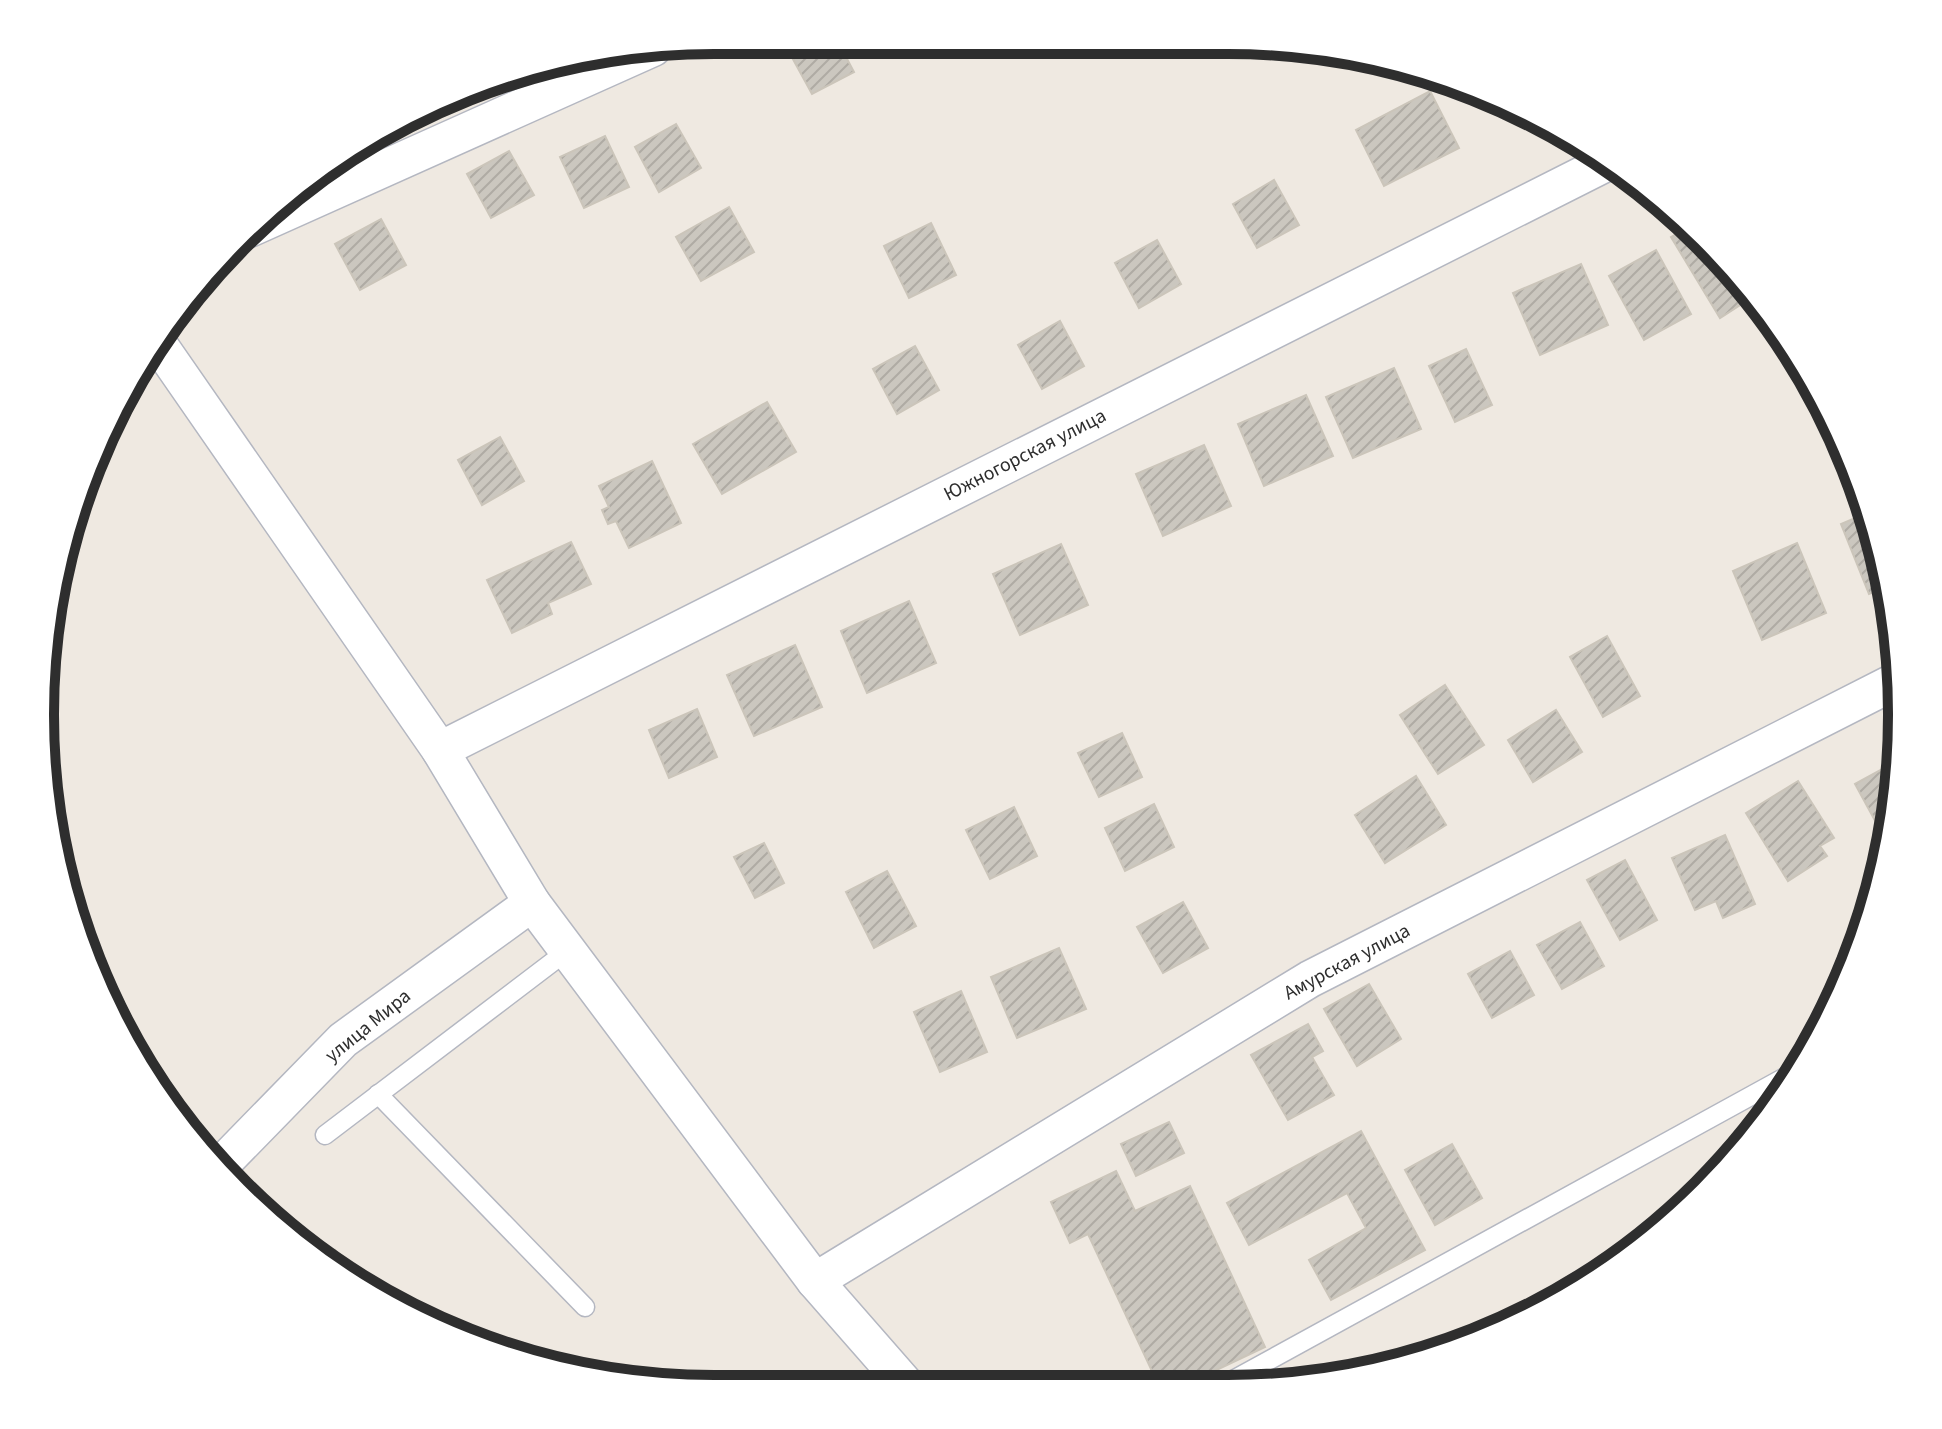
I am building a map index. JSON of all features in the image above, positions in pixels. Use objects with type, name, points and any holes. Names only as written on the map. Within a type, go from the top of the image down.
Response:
[{"type":"street","points":[[285,213],[625,60]]},
{"type":"street","name":"Южногорская улица","points":[[440,750],[1597,167]]},
{"type":"street","points":[[163,351],[440,750],[532,903],[815,1281],[897,1375]]},
{"type":"street","name":"Амурская улица","points":[[815,1281],[1310,979],[1887,685]]},
{"type":"street","name":"улица Мира","points":[[226,1159],[343,1040],[532,903]]},
{"type":"lane","points":[[325,1135],[567,951]]},
{"type":"lane","points":[[1243,1375],[1776,1082]]},
{"type":"lane","points":[[378,1094],[585,1307]]},
{"type":"building","points":[[790,54],[844,54],[854,72],[812,94]]},
{"type":"building","points":[[1430,91],[1459,148],[1384,186],[1356,130]]},
{"type":"building","points":[[676,124],[701,168],[659,192],[635,147]]},
{"type":"building","points":[[605,136],[629,187],[584,208],[560,157]]},
{"type":"building","points":[[509,151],[534,195],[491,218],[467,174]]},
{"type":"building","points":[[1274,180],[1299,225],[1257,248],[1233,204]]},
{"type":"building","points":[[729,207],[754,252],[701,281],[676,237]]},
{"type":"building","points":[[381,219],[406,265],[360,290],[335,244]]},
{"type":"building","points":[[931,223],[956,275],[909,298],[884,246]]},
{"type":"building","points":[[1679,232],[1744,303],[1720,318],[1671,237]]},
{"type":"building","points":[[1157,240],[1181,284],[1139,308],[1115,263]]},
{"type":"building","points":[[1656,250],[1691,314],[1644,340],[1609,276]]},
{"type":"building","points":[[1581,264],[1608,325],[1540,355],[1513,293]]},
{"type":"building","points":[[1060,321],[1084,366],[1042,389],[1018,345]]},
{"type":"building","points":[[915,346],[939,390],[897,414],[873,369]]},
{"type":"building","points":[[1466,349],[1492,405],[1455,422],[1429,366]]},
{"type":"building","points":[[1394,368],[1421,429],[1353,458],[1326,397]]},
{"type":"building","points":[[1306,395],[1333,456],[1264,486],[1238,424]]},
{"type":"building","points":[[767,402],[796,452],[722,494],[693,444]]},
{"type":"building","points":[[500,437],[524,481],[482,505],[458,460]]},
{"type":"building","points":[[1204,445],[1231,506],[1163,536],[1136,474]]},
{"type":"building","points":[[652,461],[681,523],[629,548],[616,521],[608,524],[602,510],[609,507],[599,486]]},
{"type":"building","points":[[1857,517],[1876,591],[1869,594],[1841,524]]},
{"type":"building","points":[[571,542],[591,584],[548,603],[552,614],[512,633],[487,580]]},
{"type":"building","points":[[1797,543],[1826,613],[1762,640],[1733,571]]},
{"type":"building","points":[[1061,544],[1088,605],[1020,635],[993,574]]},
{"type":"building","points":[[909,601],[936,663],[867,693],[841,631]]},
{"type":"building","points":[[1607,636],[1640,696],[1603,717],[1570,657]]},
{"type":"building","points":[[795,645],[822,707],[754,736],[727,675]]},
{"type":"building","points":[[1445,685],[1484,745],[1438,774],[1400,715]]},
{"type":"building","points":[[697,709],[717,757],[669,778],[649,730]]},
{"type":"building","points":[[1556,710],[1582,752],[1533,782],[1508,740]]},
{"type":"building","points":[[1122,733],[1142,777],[1099,797],[1078,753]]},
{"type":"building","points":[[1886,767],[1878,826],[1855,784]]},
{"type":"building","points":[[1416,776],[1446,825],[1385,863],[1355,815]]},
{"type":"building","points":[[1798,781],[1834,838],[1820,846],[1827,856],[1788,881],[1746,813]]},
{"type":"building","points":[[1154,804],[1174,847],[1125,871],[1105,828]]},
{"type":"building","points":[[1014,807],[1037,856],[990,879],[966,830]]},
{"type":"building","points":[[1725,835],[1755,904],[1723,918],[1716,901],[1695,910],[1672,858]]},
{"type":"building","points":[[764,843],[784,883],[755,898],[734,857]]},
{"type":"building","points":[[1625,860],[1657,920],[1620,940],[1587,880]]},
{"type":"building","points":[[887,871],[916,926],[874,948],[846,892]]},
{"type":"building","points":[[1183,902],[1208,948],[1163,973],[1137,927]]},
{"type":"building","points":[[1580,922],[1604,966],[1562,989],[1537,945]]},
{"type":"building","points":[[1059,948],[1086,1009],[1017,1038],[991,977]]},
{"type":"building","points":[[1510,951],[1534,995],[1492,1018],[1468,974]]},
{"type":"building","points":[[1369,984],[1401,1039],[1357,1066],[1324,1009]]},
{"type":"building","points":[[961,991],[987,1052],[940,1072],[914,1012]]},
{"type":"building","points":[[1308,1024],[1323,1051],[1312,1057],[1334,1095],[1288,1120],[1251,1055]]},
{"type":"building","points":[[1169,1122],[1184,1153],[1136,1176],[1121,1144]]},
{"type":"building","points":[[1361,1131],[1425,1250],[1331,1300],[1309,1260],[1366,1228],[1347,1193],[1249,1245],[1227,1203]]},
{"type":"building","points":[[1452,1144],[1482,1198],[1435,1225],[1405,1170]]},
{"type":"building","points":[[1116,1171],[1135,1211],[1190,1186],[1265,1347],[1206,1375],[1154,1375],[1088,1234],[1070,1243],[1051,1202]]},
{"type":"building","points":[[335,1250],[352,1267],[348,1264],[332,1253]]}]
